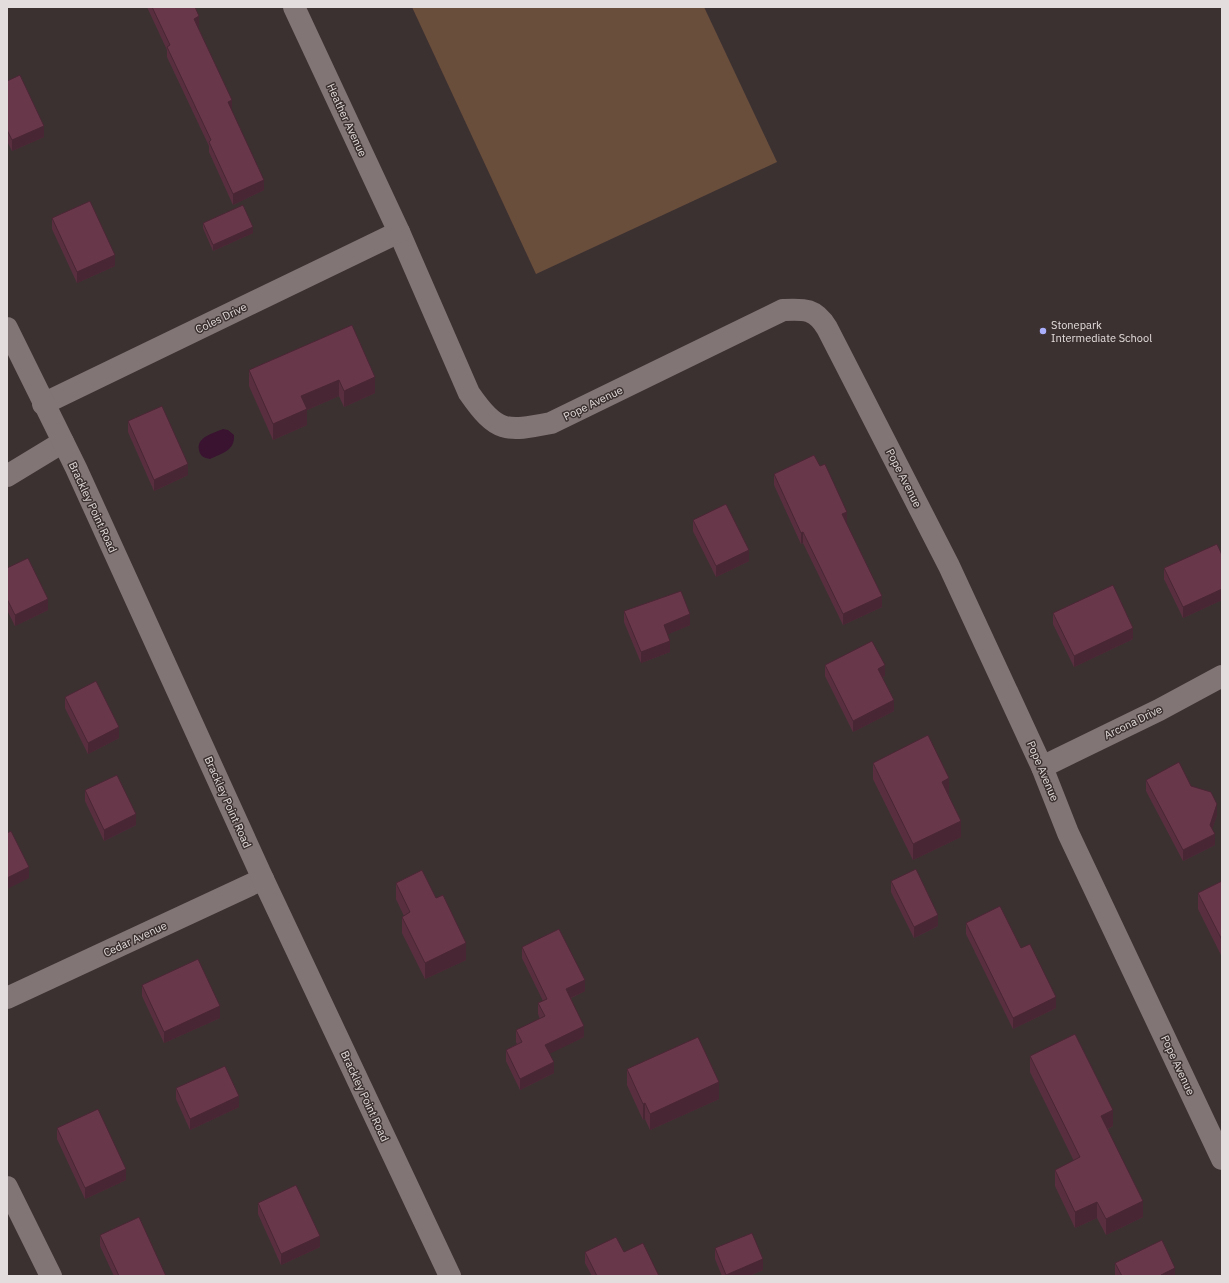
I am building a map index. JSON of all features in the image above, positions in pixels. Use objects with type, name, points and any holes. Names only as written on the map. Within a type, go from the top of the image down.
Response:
[{"type":"street","name":"Heather Avenue","points":[[294,7],[399,232]]},
{"type":"street","name":"Coles Drive","points":[[43,404],[399,232]]},
{"type":"street","name":"Pope Avenue","points":[[399,232],[469,393],[484,414],[500,426],[520,429],[551,423],[783,310],[802,309],[816,314],[827,328],[917,502],[1042,766],[1068,833],[1222,1159]]},
{"type":"street","name":"Brackley Point Road","points":[[7,328],[63,442],[263,879],[450,1276]]},
{"type":"street","points":[[7,476],[63,442]]},
{"type":"street","name":"Arcona Drive","points":[[1042,766],[1159,710],[1222,676]]},
{"type":"street","name":"Cedar Avenue","points":[[7,998],[263,879]]},
{"type":"street","points":[[7,1187],[51,1276]]},
{"type":"shaded area","points":[[412,7],[704,7],[777,162],[536,274]]},
{"type":"shaded area","points":[[223,429],[228,430],[234,435],[234,440],[230,448],[210,459],[200,454],[200,442],[206,436]]},
{"type":"building","points":[[152,7],[195,7],[199,16],[194,19],[232,100],[228,102],[264,180],[233,194],[209,142],[211,140],[167,47],[170,45]]},
{"type":"building","points":[[20,75],[44,126],[12,140],[7,130],[7,81]]},
{"type":"building","points":[[90,201],[115,255],[77,272],[52,218]]},
{"type":"building","points":[[243,205],[253,227],[213,245],[203,223]]},
{"type":"building","points":[[352,325],[375,377],[344,391],[339,380],[301,396],[307,409],[273,424],[249,370]]},
{"type":"building","points":[[162,406],[188,464],[154,480],[128,421]]},
{"type":"building","points":[[814,455],[820,466],[825,464],[847,512],[842,514],[882,596],[843,614],[803,532],[801,533],[774,474]]},
{"type":"building","points":[[726,504],[749,550],[716,566],[693,520]]},
{"type":"building","points":[[1217,544],[1222,555],[1222,589],[1183,607],[1164,568]]},
{"type":"building","points":[[28,558],[48,599],[15,615],[7,599],[7,568]]},
{"type":"building","points":[[1113,585],[1133,628],[1074,656],[1053,613]]},
{"type":"building","points":[[681,591],[690,614],[664,625],[670,641],[641,652],[624,611]]},
{"type":"building","points":[[872,641],[885,665],[878,669],[894,700],[853,721],[825,665]]},
{"type":"building","points":[[96,681],[119,727],[88,743],[65,697]]},
{"type":"building","points":[[928,735],[949,778],[942,782],[961,821],[913,844],[873,763]]},
{"type":"building","points":[[1179,762],[1191,786],[1211,792],[1217,804],[1210,825],[1215,834],[1183,850],[1146,780]]},
{"type":"building","points":[[117,775],[136,814],[104,830],[85,790]]},
{"type":"building","points":[[11,831],[29,867],[7,878],[7,833]]},
{"type":"building","points":[[916,869],[938,915],[914,927],[891,881]]},
{"type":"building","points":[[422,870],[436,898],[443,895],[466,943],[425,963],[402,917],[410,912],[396,883]]},
{"type":"building","points":[[1222,881],[1222,940],[1198,893]]},
{"type":"building","points":[[1000,906],[1021,948],[1030,944],[1056,997],[1013,1018],[966,923]]},
{"type":"building","points":[[559,929],[585,980],[566,989],[584,1026],[545,1045],[554,1062],[520,1079],[506,1050],[522,1042],[516,1030],[545,1016],[538,1003],[547,999],[522,947]]},
{"type":"building","points":[[198,959],[220,1006],[164,1032],[142,985]]},
{"type":"building","points":[[1075,1034],[1113,1110],[1101,1116],[1143,1201],[1106,1219],[1097,1202],[1075,1212],[1055,1170],[1080,1157],[1030,1056]]},
{"type":"building","points":[[698,1037],[719,1082],[650,1114],[645,1103],[643,1104],[627,1069]]},
{"type":"building","points":[[225,1066],[239,1096],[190,1119],[176,1088]]},
{"type":"building","points":[[98,1109],[126,1169],[85,1188],[57,1128]]},
{"type":"building","points":[[296,1185],[320,1236],[281,1254],[258,1203]]},
{"type":"building","points":[[139,1217],[166,1276],[119,1276],[100,1235]]},
{"type":"building","points":[[752,1233],[763,1259],[726,1275],[715,1248]]},
{"type":"building","points":[[616,1237],[624,1252],[643,1243],[659,1276],[597,1276],[585,1252]]},
{"type":"building","points":[[1162,1240],[1175,1268],[1161,1275],[1162,1276],[1122,1276],[1115,1263]]},
{"type":"place","name":"Stonepark Intermediate School","points":[[1043,331]]}]
